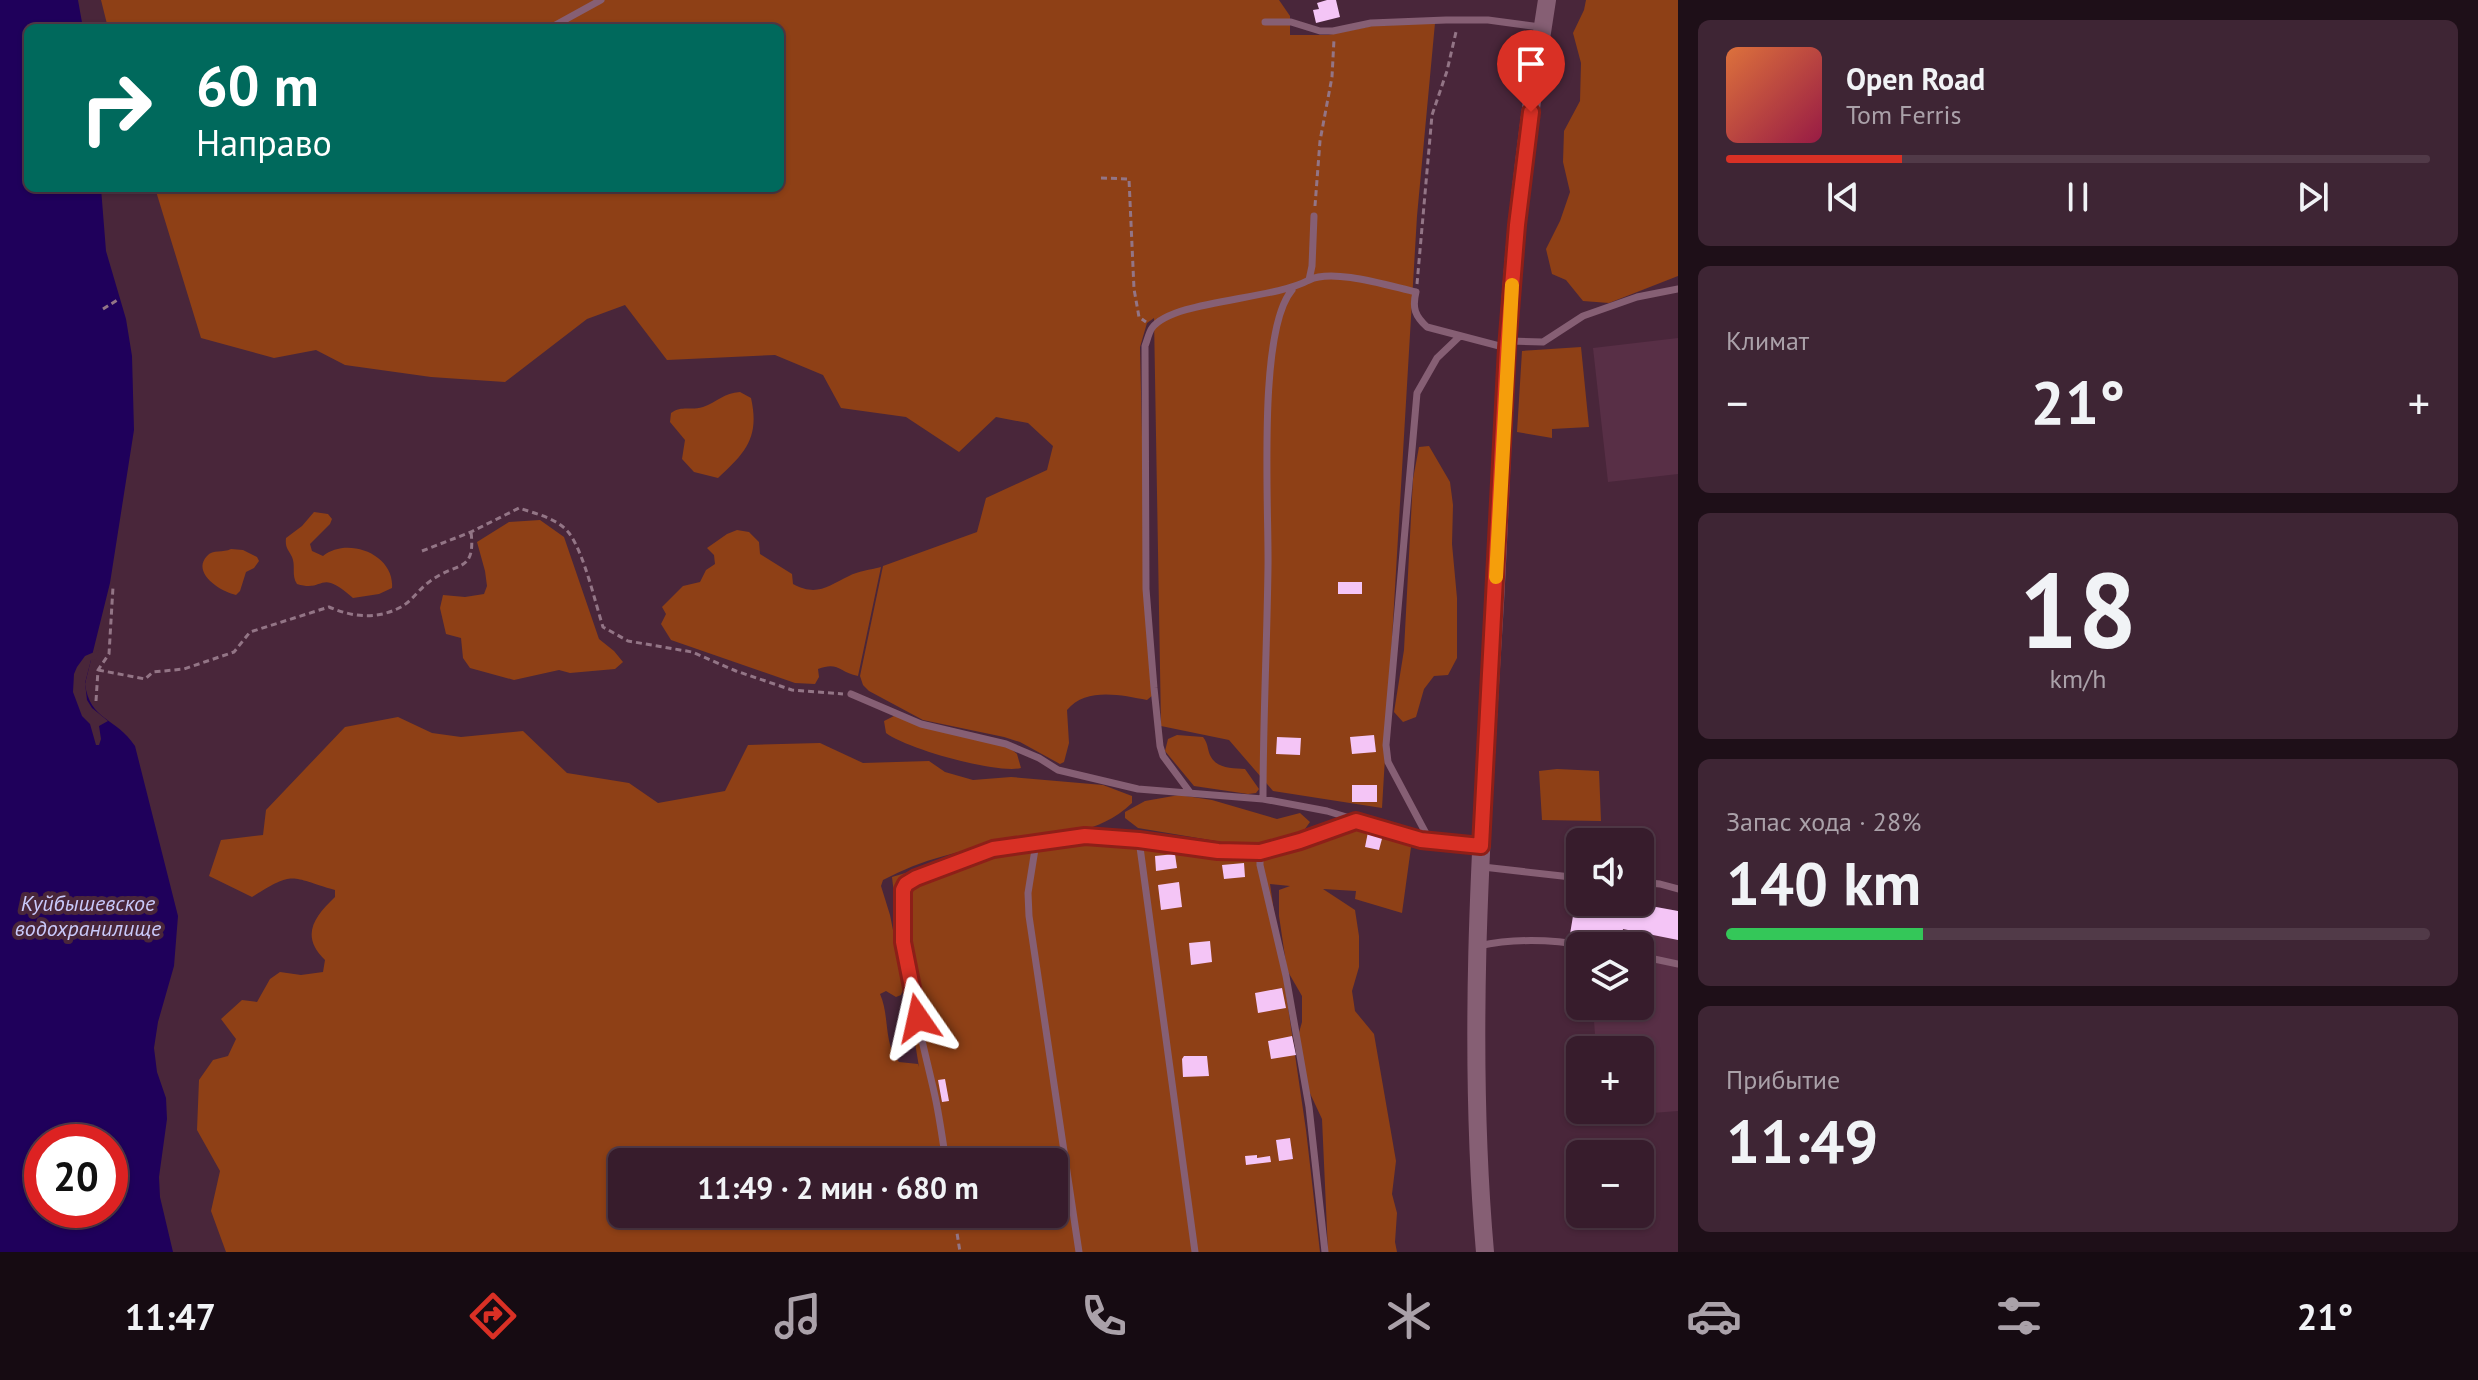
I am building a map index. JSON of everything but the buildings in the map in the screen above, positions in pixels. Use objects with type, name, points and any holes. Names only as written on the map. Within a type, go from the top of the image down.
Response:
[{"type":"street","points":[[1485,1252],[1477,1163],[1476,946],[1508,344],[1517,225],[1547,0]]},
{"type":"lane","points":[[557,24],[601,0]]},
{"type":"lane","points":[[1265,22],[1291,22],[1314,30],[1333,31],[1401,21],[1501,21],[1542,27]]},
{"type":"lane","points":[[1309,280],[1314,216]]},
{"type":"lane","points":[[1189,791],[1163,756],[1154,688],[1146,574],[1145,346],[1152,327],[1197,306],[1294,289],[1317,276],[1331,275],[1374,281],[1416,292],[1413,305],[1417,317],[1427,327],[1508,344],[1543,342],[1583,316],[1637,297],[1678,289]]},
{"type":"lane","points":[[1263,799],[1268,399],[1275,334],[1283,305],[1294,289]]},
{"type":"lane","points":[[1430,841],[1388,762],[1386,730],[1396,648],[1417,393],[1437,358],[1460,336]]},
{"type":"lane","points":[[851,694],[921,724],[1006,744],[1058,770],[1138,789],[1263,799],[1327,811],[1430,841],[1481,846]]},
{"type":"lane","points":[[944,1148],[903,942],[903,890],[906,884],[993,849],[1085,836],[1218,851],[1260,852],[1356,821]]},
{"type":"lane","points":[[1139,840],[1195,1252]]},
{"type":"lane","points":[[1036,843],[1028,893],[1029,916],[1079,1252]]},
{"type":"lane","points":[[1260,852],[1260,865],[1286,976],[1309,1107],[1325,1252]]},
{"type":"lane","points":[[1480,867],[1566,876]]},
{"type":"lane","points":[[1654,883],[1678,889]]},
{"type":"lane","points":[[1476,946],[1505,940],[1551,939],[1566,942]]},
{"type":"lane","points":[[1654,959],[1678,964]]},
{"type":"path","points":[[1416,292],[1432,115],[1456,31],[1463,21]]},
{"type":"path","points":[[1314,216],[1320,141],[1332,77],[1333,31]]},
{"type":"path","points":[[1101,178],[1129,179],[1134,289],[1139,317],[1152,327]]},
{"type":"path","points":[[103,309],[119,299]]},
{"type":"path","points":[[422,551],[471,532],[519,508],[549,518],[568,533],[584,566],[603,627],[628,641],[692,652],[792,690],[822,695],[851,694]]},
{"type":"path","points":[[98,670],[145,679],[153,672],[184,669],[234,652],[250,632],[329,607],[343,613],[372,617],[402,607],[430,581],[470,560],[474,551],[471,532]]},
{"type":"path","points":[[96,701],[98,670],[109,654],[113,587]]},
{"type":"path","points":[[956,1228],[960,1252]]},
{"type":"shaded area","points":[[101,0],[1279,0],[1290,16],[1290,35],[1328,35],[1372,26],[1435,23],[1417,216],[1382,808],[1273,791],[1229,740],[1161,726],[1154,318],[1147,323],[1140,347],[1146,616],[1153,695],[1147,700],[1094,695],[1075,703],[1067,710],[1069,743],[1064,762],[1060,764],[1020,742],[923,720],[869,691],[860,676],[883,566],[977,532],[986,498],[1047,470],[1053,446],[1028,423],[996,417],[959,452],[906,417],[841,408],[823,375],[775,355],[667,360],[625,305],[587,319],[505,382],[431,377],[345,365],[316,350],[274,358],[201,338],[156,192],[784,192],[784,24],[107,24]]},
{"type":"shaded area","points":[[1586,0],[1678,0],[1678,276],[1609,303],[1583,301],[1566,280],[1552,274],[1546,249],[1570,192],[1563,162],[1564,131],[1580,101],[1581,63],[1573,33]]},
{"type":"shaded area","points":[[1678,338],[1678,474],[1608,482],[1593,348]]},
{"type":"shaded area","points":[[1581,347],[1589,427],[1552,429],[1552,438],[1517,432],[1522,351]]},
{"type":"shaded area","points":[[740,392],[751,398],[753,424],[748,444],[718,478],[694,472],[682,459],[685,440],[670,422],[671,413],[679,409],[703,407]]},
{"type":"shaded area","points":[[1429,446],[1450,482],[1457,658],[1448,675],[1434,676],[1424,689],[1416,717],[1403,722],[1394,712],[1404,650],[1413,479],[1419,447]]},
{"type":"shaded area","points":[[314,512],[328,514],[332,519],[310,544],[312,551],[323,556],[344,548],[368,552],[386,566],[392,588],[379,594],[353,598],[328,582],[313,586],[297,584],[286,538]]},
{"type":"shaded area","points":[[540,520],[564,537],[599,639],[623,662],[615,669],[570,673],[559,670],[514,680],[470,668],[463,658],[461,638],[446,634],[440,608],[443,595],[465,597],[484,594],[487,586],[477,542],[509,522]]},
{"type":"shaded area","points":[[737,530],[749,532],[759,542],[760,554],[792,574],[793,584],[801,588],[822,589],[856,573],[881,567],[858,676],[830,666],[818,669],[819,677],[815,684],[795,683],[671,640],[661,624],[666,614],[662,607],[683,586],[700,582],[706,570],[715,564],[714,555],[707,548]]},
{"type":"shaded area","points":[[243,550],[259,561],[246,572],[236,595],[216,586],[203,569],[203,562],[209,554]]},
{"type":"shaded area","points":[[894,716],[1010,748],[1017,754],[1021,768],[973,764],[913,746],[886,733],[884,721]]},
{"type":"shaded area","points":[[398,717],[432,733],[461,737],[523,731],[567,773],[629,783],[658,803],[725,791],[748,745],[820,743],[863,763],[929,761],[945,772],[973,780],[1011,777],[1103,785],[1132,796],[1132,803],[1103,823],[1073,832],[958,852],[913,866],[883,880],[881,886],[904,986],[901,995],[896,997],[886,991],[880,994],[894,1055],[899,1062],[918,1064],[919,1067],[892,877],[989,848],[1081,833],[1272,852],[1345,828],[1366,829],[1412,840],[1402,913],[1355,899],[1356,891],[1323,889],[1355,910],[1359,967],[1352,991],[1355,1011],[1374,1034],[1396,1161],[1392,1194],[1397,1213],[1397,1252],[1328,1252],[1322,1119],[1308,1089],[1298,1036],[1302,1022],[1302,996],[1287,970],[1279,916],[1279,890],[1290,886],[1270,884],[1306,1130],[1320,1252],[226,1252],[211,1211],[220,1171],[197,1130],[199,1080],[213,1060],[228,1056],[236,1039],[221,1019],[242,1000],[257,1002],[270,979],[280,972],[301,975],[323,972],[325,960],[313,943],[313,927],[321,912],[335,897],[335,890],[292,878],[252,897],[209,876],[221,840],[263,835],[266,810],[345,727]]},
{"type":"shaded area","points":[[1177,735],[1203,737],[1214,761],[1226,767],[1245,769],[1259,789],[1256,793],[1248,794],[1194,786],[1165,751],[1168,739]]},
{"type":"shaded area","points":[[1539,771],[1599,771],[1601,821],[1542,820]]},
{"type":"shaded area","points":[[1179,795],[1212,800],[1277,819],[1300,813],[1310,822],[1302,833],[1246,846],[1138,828],[1125,818],[1125,812],[1145,801]]},
{"type":"shaded area","points":[[1654,907],[1678,911],[1678,1111],[1654,1113],[1654,1036],[1595,1036],[1594,1020],[1654,1020],[1654,932],[1570,932],[1573,916],[1654,916]]},
{"type":"water","name":"Куйбышевское водохранилище","points":[[0,0],[78,0],[82,24],[24,24],[24,192],[101,192],[106,251],[126,319],[132,356],[134,430],[110,583],[85,684],[92,705],[135,746],[178,916],[174,966],[154,1048],[157,1072],[166,1098],[167,1119],[159,1177],[160,1197],[173,1252],[0,1252]]},
{"type":"pier","points":[[99,650],[96,659],[91,660],[85,683],[87,700],[108,721],[99,726],[101,739],[96,745],[90,724],[82,716],[73,692],[77,667],[85,656]]},
{"type":"slow traffic","points":[[1496,577],[1512,285]]},
{"type":"route","points":[[918,1018],[903,942],[903,890],[916,878],[993,849],[1085,836],[1218,851],[1260,852],[1356,821],[1421,840],[1481,846],[1507,348],[1517,225],[1531,112]]}]
